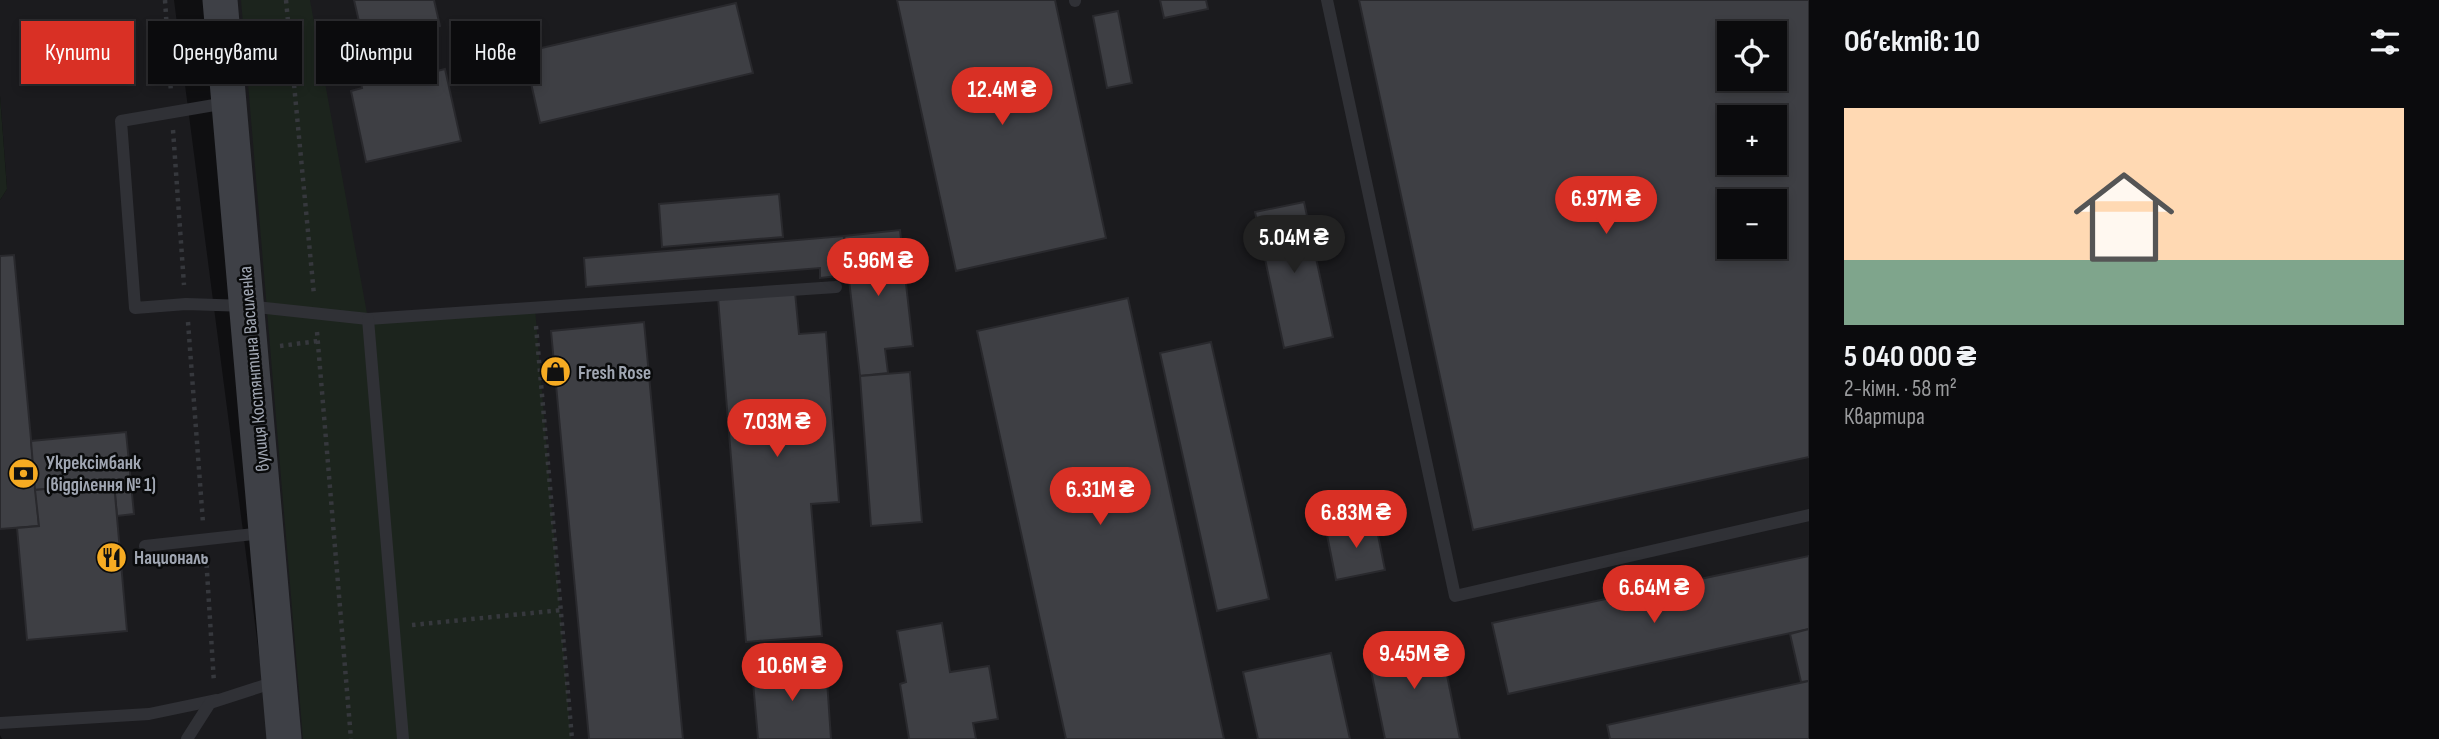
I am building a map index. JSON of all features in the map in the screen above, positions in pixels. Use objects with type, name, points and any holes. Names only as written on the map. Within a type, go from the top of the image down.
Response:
[{"type":"street","name":"вулиця Костянтина Василенка","points":[[220,0],[284,739]]},
{"type":"lane","points":[[1327,0],[1455,596],[1809,515]]},
{"type":"lane","points":[[230,103],[121,121],[135,309],[186,304],[247,306],[368,319],[836,286]]},
{"type":"lane","points":[[368,319],[403,739]]},
{"type":"lane","points":[[145,546],[266,533]]},
{"type":"lane","points":[[0,723],[149,714],[216,700],[279,680]]},
{"type":"lane","points":[[187,739],[210,704],[216,700]]},
{"type":"path","points":[[166,0],[172,112],[192,358]]},
{"type":"path","points":[[286,0],[316,313],[351,739]]},
{"type":"path","points":[[535,308],[572,739]]},
{"type":"path","points":[[269,348],[318,341]]},
{"type":"path","points":[[393,626],[562,610]]},
{"type":"shaded area","points":[[0,0],[174,0],[177,21],[148,21],[148,84],[185,84],[270,739],[2,739],[0,735],[0,200],[7,189],[0,96]]},
{"type":"shaded area","points":[[222,0],[1809,0],[1809,739],[282,739],[229,84],[302,84],[302,21],[224,21]]},
{"type":"shaded area","points":[[241,0],[310,0],[316,33],[316,84],[325,84],[368,319],[535,308],[571,739],[303,739],[248,84],[302,84],[302,21],[243,21]]},
{"type":"shaded area","points":[[0,96],[7,189],[0,200]]},
{"type":"building","points":[[354,0],[434,0],[440,26],[437,27],[437,21],[359,21]]},
{"type":"building","points":[[897,0],[1055,0],[1106,238],[956,271]]},
{"type":"building","points":[[1160,0],[1206,0],[1208,9],[1164,18]]},
{"type":"building","points":[[1359,0],[1809,0],[1809,457],[1473,530]]},
{"type":"building","points":[[736,3],[753,73],[540,123],[531,84],[540,84],[540,48]]},
{"type":"building","points":[[1118,11],[1132,83],[1107,88],[1093,16]]},
{"type":"building","points":[[445,69],[461,141],[366,162],[351,91],[362,88],[361,84],[437,84],[437,71]]},
{"type":"building","points":[[779,194],[783,237],[662,247],[659,204]]},
{"type":"building","points":[[1304,202],[1333,337],[1284,348],[1255,212]]},
{"type":"building","points":[[900,230],[913,346],[885,349],[888,373],[860,376],[844,236]]},
{"type":"building","points":[[844,236],[848,275],[820,278],[820,268],[586,287],[584,258]]},
{"type":"building","points":[[14,255],[39,526],[0,529],[0,256]]},
{"type":"building","points":[[795,292],[799,334],[826,332],[839,502],[811,504],[822,636],[746,642],[718,298]]},
{"type":"building","points":[[1128,298],[1224,739],[1066,739],[977,331]]},
{"type":"building","points":[[644,322],[683,739],[589,739],[551,331]]},
{"type":"building","points":[[1211,342],[1269,599],[1217,611],[1160,353]]},
{"type":"building","points":[[910,372],[922,522],[871,526],[860,376]]},
{"type":"building","points":[[126,432],[134,514],[117,516],[114,483],[35,490],[31,441]]},
{"type":"building","points":[[114,483],[127,631],[27,640],[17,528],[39,526],[35,490]]},
{"type":"building","points":[[1375,520],[1385,570],[1336,580],[1326,530]]},
{"type":"building","points":[[1809,556],[1809,629],[1508,694],[1492,623]]},
{"type":"building","points":[[942,623],[950,672],[989,666],[998,719],[973,723],[976,739],[909,739],[900,684],[906,682],[897,631]]},
{"type":"building","points":[[1809,629],[1809,681],[1801,682],[1790,634]]},
{"type":"building","points":[[1439,636],[1460,739],[1385,739],[1367,651]]},
{"type":"building","points":[[1331,653],[1350,739],[1258,739],[1243,672]]},
{"type":"building","points":[[826,665],[831,739],[758,739],[752,671]]},
{"type":"building","points":[[1809,681],[1809,739],[1610,739],[1607,725]]},
{"type":"place","name":"Fresh Rose","points":[[555,372]]},
{"type":"place","name":"Укрексімбанк (відділення № 1)","points":[[23,473]]},
{"type":"place","name":"Националь","points":[[111,557]]}]
